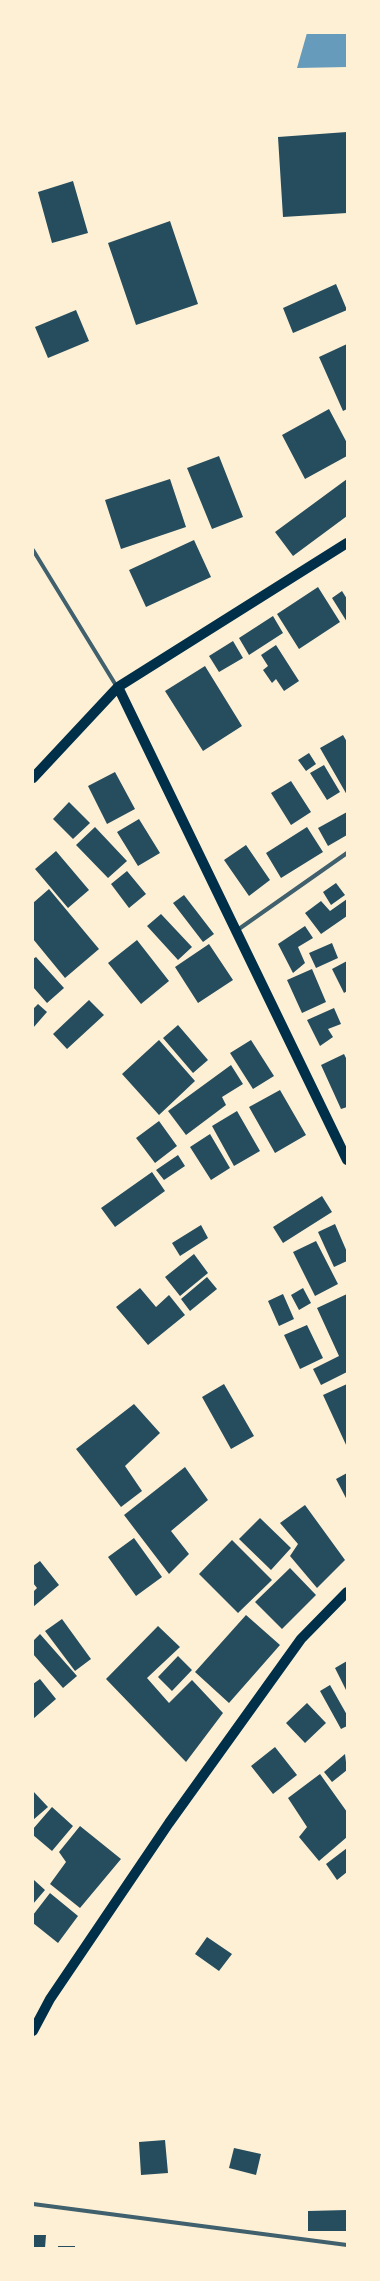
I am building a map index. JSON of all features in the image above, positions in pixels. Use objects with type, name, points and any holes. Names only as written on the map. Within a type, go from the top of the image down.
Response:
[{"type":"main road","points":[[33,778],[118,687],[347,543]]},
{"type":"main road","points":[[118,687],[347,1160]]},
{"type":"main road","points":[[33,2031],[50,1999],[168,1823],[301,1639],[347,1592]]},
{"type":"street","points":[[33,550],[118,687]]},
{"type":"street","points":[[236,931],[347,853]]},
{"type":"street","points":[[33,2204],[347,2246]]},
{"type":"water","points":[[307,33],[347,33],[347,67],[297,68]]},
{"type":"building","points":[[347,132],[347,213],[283,217],[278,137]]},
{"type":"building","points":[[73,181],[88,233],[52,243],[38,192]]},
{"type":"building","points":[[170,221],[198,304],[136,325],[108,243]]},
{"type":"building","points":[[336,284],[347,310],[293,333],[283,308]]},
{"type":"building","points":[[76,310],[89,341],[48,358],[35,327]]},
{"type":"building","points":[[347,344],[347,409],[343,411],[319,357]]},
{"type":"building","points":[[329,409],[347,443],[347,456],[305,479],[282,435]]},
{"type":"building","points":[[219,456],[243,517],[212,529],[187,468]]},
{"type":"building","points":[[170,479],[186,527],[121,549],[105,500]]},
{"type":"building","points":[[347,479],[347,516],[293,556],[275,532]]},
{"type":"building","points":[[194,540],[211,577],[146,607],[129,570]]},
{"type":"building","points":[[318,587],[340,622],[299,649],[277,614]]},
{"type":"building","points":[[342,591],[347,599],[347,622],[332,598]]},
{"type":"building","points":[[273,616],[283,633],[249,655],[239,638]]},
{"type":"building","points":[[233,641],[243,658],[219,672],[209,656]]},
{"type":"building","points":[[276,645],[299,681],[284,691],[276,679],[272,683],[263,670],[268,666],[261,655]]},
{"type":"building","points":[[205,666],[242,726],[203,751],[165,691]]},
{"type":"building","points":[[343,735],[347,742],[347,795],[320,748]]},
{"type":"building","points":[[309,753],[316,764],[306,771],[298,760]]},
{"type":"building","points":[[324,765],[340,792],[327,800],[310,773]]},
{"type":"building","points":[[115,772],[135,809],[107,824],[88,786]]},
{"type":"building","points":[[291,781],[311,812],[291,825],[271,793]]},
{"type":"building","points":[[69,802],[90,823],[73,839],[53,819]]},
{"type":"building","points":[[347,812],[347,835],[328,846],[318,828]]},
{"type":"building","points":[[139,819],[160,853],[138,866],[117,832]]},
{"type":"building","points":[[95,827],[127,861],[108,878],[76,845]]},
{"type":"building","points":[[307,827],[323,852],[281,878],[266,853]]},
{"type":"building","points":[[246,845],[270,880],[249,896],[224,860]]},
{"type":"building","points":[[56,851],[89,890],[68,908],[35,869]]},
{"type":"building","points":[[127,871],[146,894],[129,908],[111,884]]},
{"type":"building","points":[[336,883],[345,895],[331,905],[323,892]]},
{"type":"building","points":[[49,889],[99,949],[65,978],[33,939],[33,903]]},
{"type":"building","points":[[184,895],[214,934],[203,942],[173,903]]},
{"type":"building","points":[[347,899],[347,916],[321,934],[305,913],[321,901],[330,911]]},
{"type":"building","points":[[161,914],[192,947],[178,960],[147,926]]},
{"type":"building","points":[[305,926],[313,938],[298,947],[305,963],[293,973],[278,944]]},
{"type":"building","points":[[137,940],[169,981],[141,1004],[108,963]]},
{"type":"building","points":[[332,943],[338,958],[316,968],[309,953]]},
{"type":"building","points":[[209,944],[233,980],[198,1003],[175,967]]},
{"type":"building","points":[[36,957],[64,988],[47,1003],[33,987],[33,959]]},
{"type":"building","points":[[347,961],[347,991],[344,993],[332,969]]},
{"type":"building","points":[[312,969],[326,1002],[302,1013],[287,980]]},
{"type":"building","points":[[89,1000],[104,1015],[67,1049],[53,1034]]},
{"type":"building","points":[[38,1004],[47,1012],[33,1028],[33,1009]]},
{"type":"building","points":[[334,1008],[341,1024],[328,1029],[333,1037],[320,1046],[307,1020]]},
{"type":"building","points":[[178,1025],[208,1060],[193,1073],[163,1038]]},
{"type":"building","points":[[159,1040],[195,1081],[159,1115],[122,1074]]},
{"type":"building","points":[[251,1040],[274,1076],[253,1089],[230,1053]]},
{"type":"building","points":[[344,1054],[347,1060],[347,1107],[341,1109],[321,1065]]},
{"type":"building","points":[[231,1065],[243,1084],[222,1097],[226,1105],[186,1135],[168,1111]]},
{"type":"building","points":[[280,1090],[306,1135],[275,1153],[249,1107]]},
{"type":"building","points":[[237,1111],[260,1151],[234,1166],[212,1126]]},
{"type":"building","points":[[159,1121],[177,1146],[155,1163],[136,1138]]},
{"type":"building","points":[[210,1134],[230,1168],[211,1180],[190,1147]]},
{"type":"building","points":[[178,1155],[185,1166],[164,1180],[156,1170]]},
{"type":"building","points":[[152,1172],[165,1191],[115,1227],[101,1208]]},
{"type":"building","points":[[322,1196],[332,1212],[283,1243],[273,1227]]},
{"type":"building","points":[[335,1224],[347,1252],[347,1261],[334,1267],[318,1232]]},
{"type":"building","points":[[201,1225],[208,1238],[180,1256],[172,1243]]},
{"type":"building","points":[[316,1241],[338,1284],[315,1296],[293,1252]]},
{"type":"building","points":[[194,1254],[208,1273],[180,1296],[165,1277]]},
{"type":"building","points":[[207,1277],[217,1289],[190,1311],[181,1299]]},
{"type":"building","points":[[140,1288],[156,1307],[169,1295],[185,1315],[148,1345],[116,1307]]},
{"type":"building","points":[[303,1288],[311,1303],[299,1310],[291,1295]]},
{"type":"building","points":[[283,1294],[294,1319],[279,1326],[268,1301]]},
{"type":"building","points":[[347,1294],[347,1372],[321,1385],[313,1369],[339,1356],[317,1308]]},
{"type":"building","points":[[307,1325],[323,1358],[300,1369],[284,1335]]},
{"type":"building","points":[[224,1384],[254,1436],[231,1449],[202,1397]]},
{"type":"building","points":[[347,1384],[347,1447],[323,1395]]},
{"type":"building","points":[[134,1404],[160,1433],[125,1466],[142,1491],[121,1507],[76,1449]]},
{"type":"building","points":[[185,1467],[208,1500],[171,1531],[189,1554],[169,1574],[124,1515]]},
{"type":"building","points":[[347,1473],[347,1500],[336,1479]]},
{"type":"building","points":[[305,1505],[345,1560],[317,1588],[290,1556],[298,1544],[280,1523]]},
{"type":"building","points":[[260,1518],[291,1548],[271,1570],[239,1539]]},
{"type":"building","points":[[134,1538],[162,1577],[136,1596],[108,1557]]},
{"type":"building","points":[[232,1540],[272,1580],[238,1613],[199,1574]]},
{"type":"building","points":[[40,1561],[59,1585],[33,1607],[33,1592],[37,1588],[33,1583],[33,1566]]},
{"type":"building","points":[[290,1568],[316,1595],[282,1629],[255,1602]]},
{"type":"building","points":[[246,1615],[280,1645],[229,1703],[195,1672]]},
{"type":"building","points":[[62,1619],[91,1659],[75,1671],[45,1631]]},
{"type":"building","points":[[158,1626],[180,1647],[147,1678],[169,1703],[192,1680],[223,1713],[186,1762],[106,1679]]},
{"type":"building","points":[[40,1634],[77,1676],[63,1688],[33,1654],[33,1641]]},
{"type":"building","points":[[178,1656],[192,1670],[172,1691],[158,1677]]},
{"type":"building","points":[[347,1661],[347,1692],[335,1668]]},
{"type":"building","points":[[40,1679],[56,1699],[33,1719],[33,1684]]},
{"type":"building","points":[[330,1685],[347,1715],[347,1726],[341,1729],[320,1691]]},
{"type":"building","points":[[307,1703],[326,1723],[305,1743],[286,1723]]},
{"type":"building","points":[[275,1747],[297,1775],[273,1794],[251,1766]]},
{"type":"building","points":[[345,1754],[347,1770],[332,1782],[324,1772]]},
{"type":"building","points":[[320,1774],[347,1812],[347,1837],[319,1861],[299,1837],[307,1827],[288,1798]]},
{"type":"building","points":[[33,1791],[48,1807],[33,1820]]},
{"type":"building","points":[[52,1807],[73,1826],[52,1851],[33,1835],[33,1829]]},
{"type":"building","points":[[80,1826],[121,1859],[80,1908],[50,1884],[66,1862],[59,1852]]},
{"type":"building","points":[[347,1848],[347,1872],[337,1880],[326,1864]]},
{"type":"building","points":[[34,1880],[45,1890],[33,1904],[33,1881]]},
{"type":"building","points":[[50,1893],[78,1916],[58,1943],[33,1923],[33,1915]]},
{"type":"building","points":[[207,1937],[232,1954],[219,1971],[195,1954]]},
{"type":"building","points":[[165,2140],[168,2173],[141,2175],[139,2142]]},
{"type":"building","points":[[234,2148],[261,2154],[256,2175],[229,2168]]},
{"type":"building","points":[[347,2210],[347,2231],[308,2231],[308,2211]]},
{"type":"building","points":[[33,2235],[46,2235],[45,2248],[33,2248]]},
{"type":"building","points":[[58,2246],[75,2246],[75,2248],[58,2248]]}]
